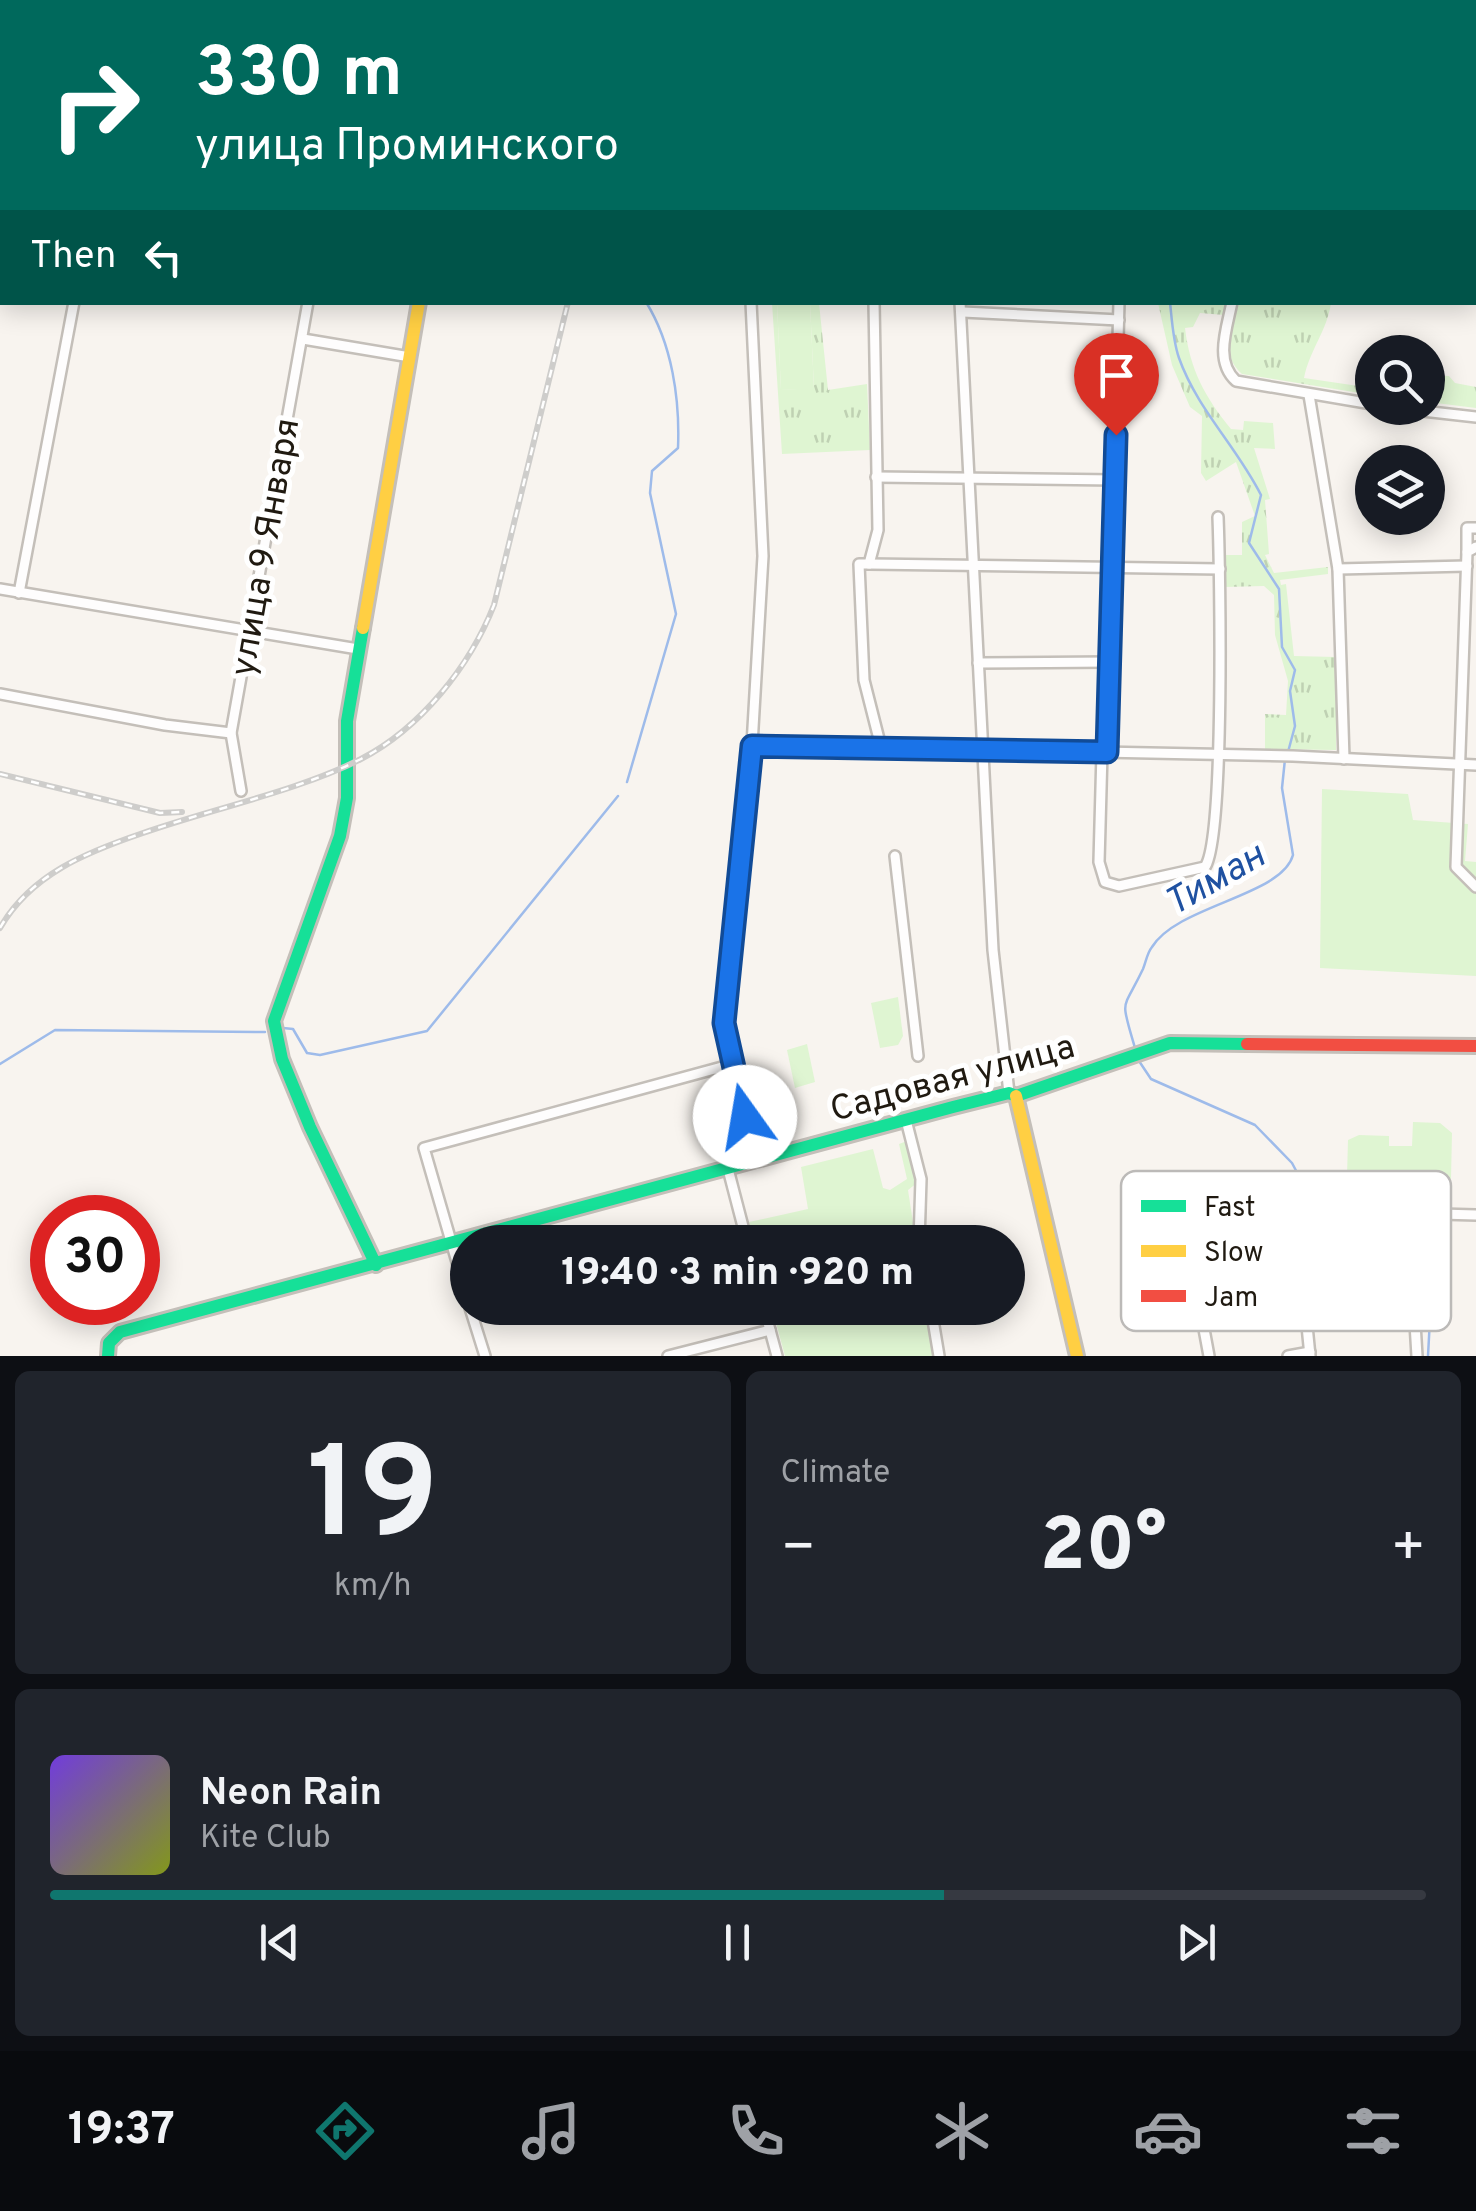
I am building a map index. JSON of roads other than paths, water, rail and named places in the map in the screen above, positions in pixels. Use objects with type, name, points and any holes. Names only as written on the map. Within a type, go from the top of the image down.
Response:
[{"type":"street","points":[[19,592],[73,305]]},
{"type":"street","name":"улица 9 Января","points":[[241,792],[231,732],[308,305]]},
{"type":"street","points":[[376,1265],[310,1127],[282,1059],[274,1021],[340,836],[347,798],[344,766],[358,649],[419,305]]},
{"type":"street","points":[[752,305],[764,556],[752,746],[724,1023],[755,1162]]},
{"type":"street","points":[[869,564],[878,530],[874,305]]},
{"type":"street","points":[[1119,305],[1114,567],[1100,873],[1105,882],[1120,886],[1204,866],[1212,851],[1218,754],[1218,517]]},
{"type":"street","points":[[1232,305],[1224,352],[1227,371],[1242,384],[1355,402]]},
{"type":"street","points":[[1077,1356],[1012,1094],[993,950],[962,307],[1119,320]]},
{"type":"street","points":[[303,339],[410,358]]},
{"type":"street","points":[[1309,395],[1338,569],[1344,758]]},
{"type":"street","points":[[1445,414],[1476,417]]},
{"type":"street","points":[[876,476],[1116,480]]},
{"type":"street","points":[[1476,528],[1467,528],[1471,550],[1467,566],[1456,867],[1476,887]]},
{"type":"street","points":[[881,747],[864,680],[859,564],[1220,569]]},
{"type":"street","points":[[1338,569],[1467,566]]},
{"type":"street","points":[[0,590],[358,649]]},
{"type":"street","points":[[978,662],[1110,662]]},
{"type":"street","points":[[0,694],[164,726],[231,732]]},
{"type":"street","points":[[752,746],[1274,755],[1476,765]]},
{"type":"street","points":[[895,856],[918,1056]]},
{"type":"street","points":[[1456,867],[1476,868]]},
{"type":"street","name":"Садовая улица","points":[[521,1225],[1012,1094],[1170,1042],[1476,1046]]},
{"type":"street","points":[[450,1244],[424,1148],[733,1064]]},
{"type":"street","points":[[906,1120],[920,1179],[919,1225]]},
{"type":"street","points":[[728,1170],[743,1225]]},
{"type":"street","points":[[1451,1214],[1476,1215]]},
{"type":"street","name":"Садовая улица","points":[[108,1350],[120,1332],[450,1244]]},
{"type":"street","points":[[475,1325],[485,1356]]},
{"type":"street","points":[[769,1325],[778,1356]]},
{"type":"street","points":[[934,1325],[939,1356]]},
{"type":"street","points":[[668,1356],[770,1330]]},
{"type":"street","points":[[1204,1331],[1209,1356]]},
{"type":"street","points":[[1415,1331],[1417,1356]]},
{"type":"street","points":[[1288,1356],[1310,1354]]},
{"type":"waterway","name":"Тиман","points":[[627,782],[676,614],[650,493],[652,471],[678,448],[678,410],[668,354],[648,305]]},
{"type":"waterway","name":"Тиман","points":[[1170,305],[1175,345],[1187,377],[1261,495],[1249,543],[1279,589],[1282,647],[1295,670],[1290,691],[1295,726],[1288,752]]},
{"type":"waterway","name":"Тиман","points":[[1135,1048],[1127,1020],[1127,1000],[1152,947],[1183,921],[1270,881],[1285,869],[1293,855],[1282,788],[1285,759]]},
{"type":"waterway","points":[[283,1028],[293,1029],[307,1053],[320,1055],[427,1031],[618,796]]},
{"type":"waterway","points":[[0,1064],[55,1030],[265,1032]]},
{"type":"waterway","name":"Тиман","points":[[1139,1061],[1151,1079],[1255,1125],[1296,1171]]},
{"type":"waterway","name":"Тиман","points":[[1428,1356],[1429,1331]]},
{"type":"railway","points":[[0,928],[28,893],[81,857],[336,770],[383,746],[423,713],[472,650],[494,605],[567,305]]},
{"type":"railway","points":[[0,774],[160,813],[182,812]]}]
